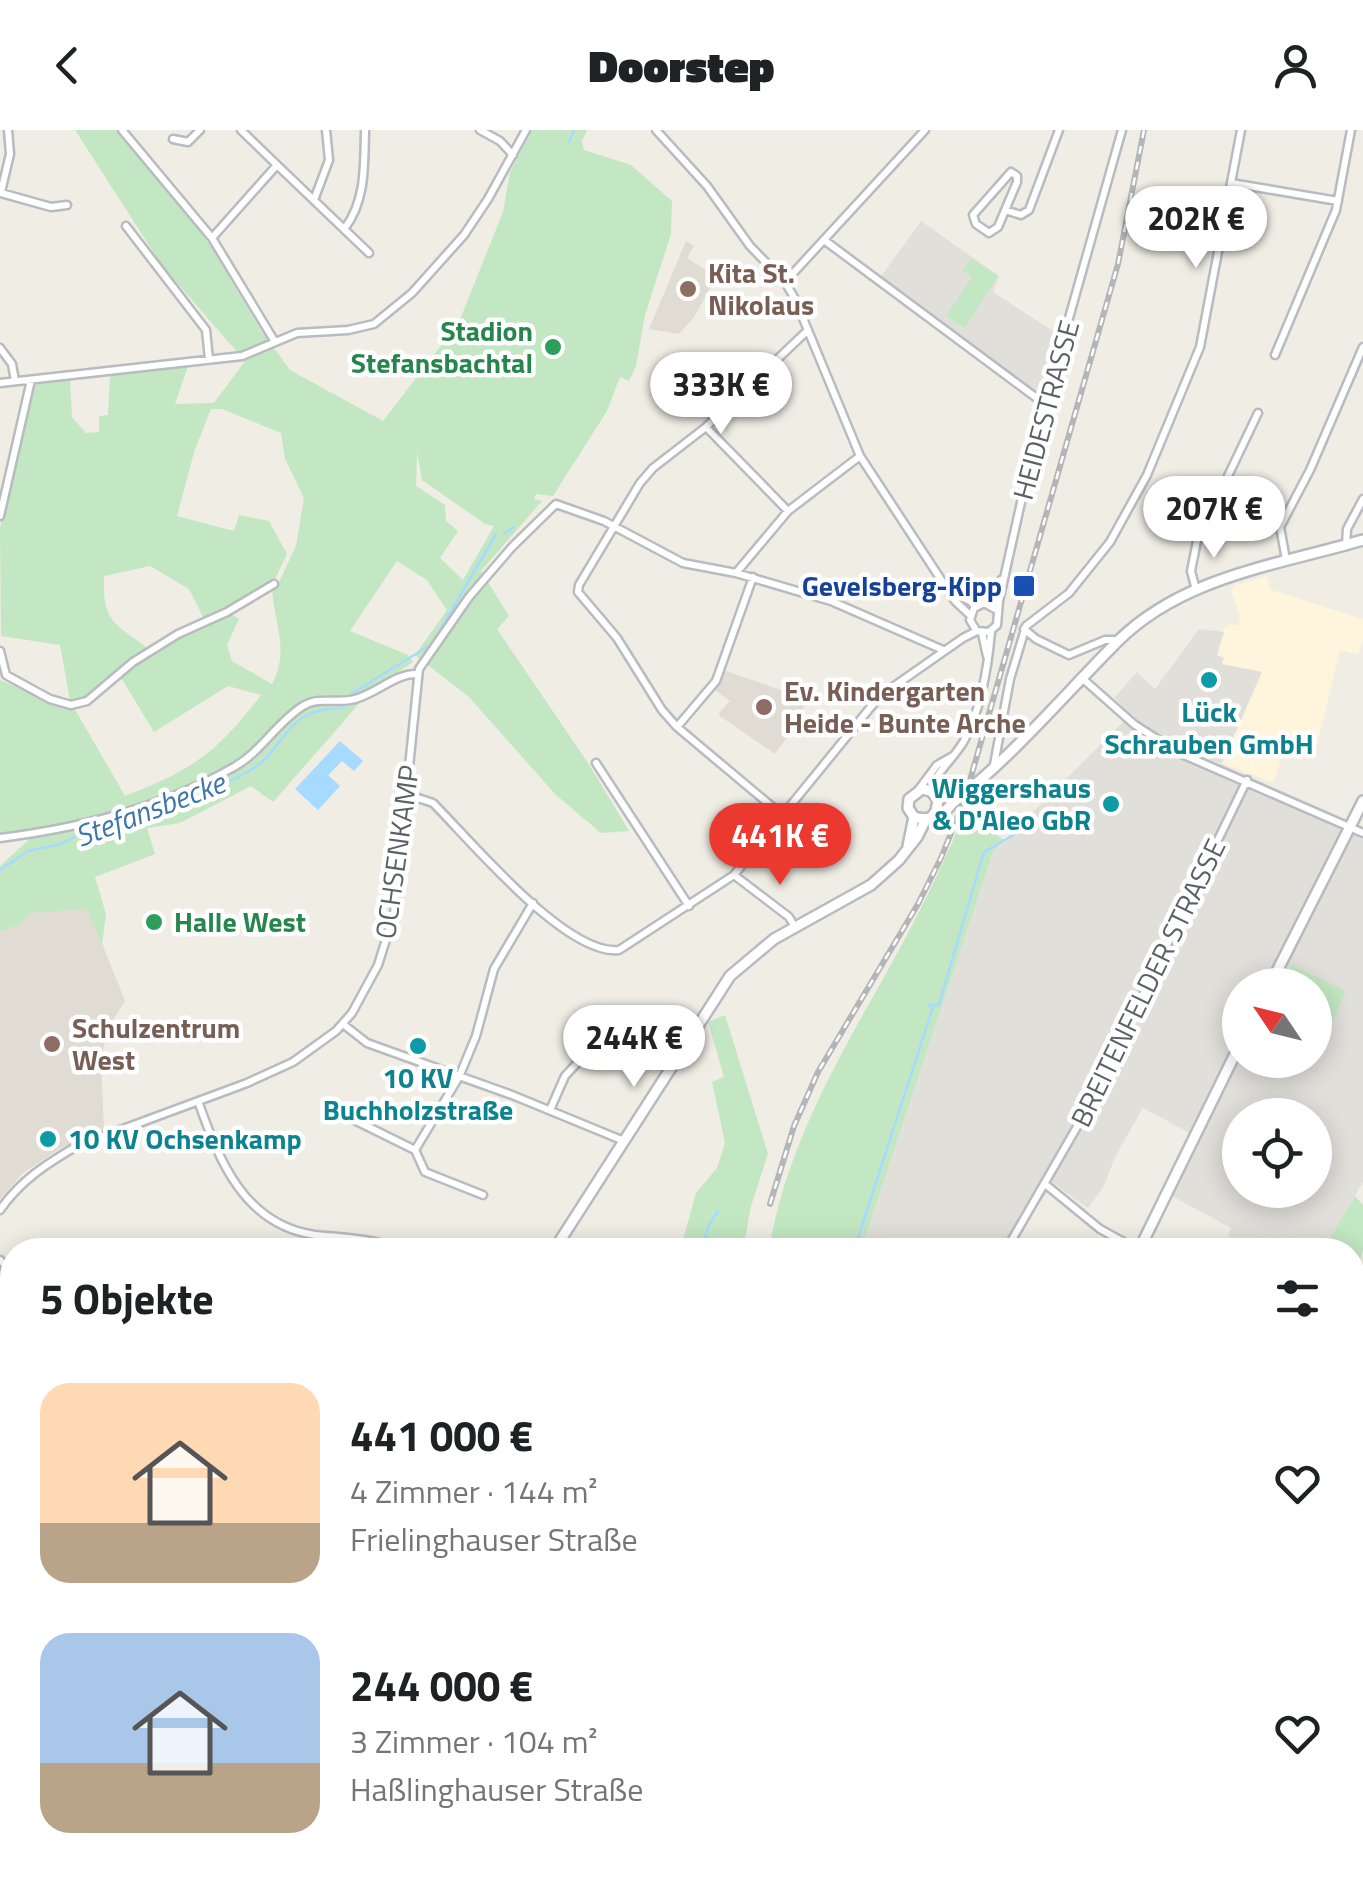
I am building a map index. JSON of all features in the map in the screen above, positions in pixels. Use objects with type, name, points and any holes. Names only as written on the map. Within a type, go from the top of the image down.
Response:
[{"type":"main road","points":[[924,818],[944,812],[993,771],[1120,640],[1154,612],[1234,574],[1363,540]]},
{"type":"main road","points":[[924,818],[908,802],[919,789],[954,802]]},
{"type":"main road","points":[[562,1238],[730,976],[762,948],[871,886],[908,849],[924,818],[936,811],[934,795]]},
{"type":"main road","points":[[1279,968],[1363,801]]},
{"type":"main road","points":[[1144,1238],[1223,1078]]},
{"type":"street","points":[[8,130],[10,154],[0,194],[51,207],[66,205]]},
{"type":"street","points":[[122,130],[209,235],[271,343]]},
{"type":"street","points":[[173,139],[188,142],[200,130]]},
{"type":"street","points":[[240,130],[369,253]]},
{"type":"street","points":[[314,200],[329,160],[326,130]]},
{"type":"street","points":[[480,130],[500,141],[513,155]]},
{"type":"street","points":[[0,383],[242,356],[306,331],[362,328],[384,318],[464,235],[526,130]]},
{"type":"street","points":[[656,130],[710,189],[750,246],[785,282],[860,456],[970,618],[963,638]]},
{"type":"street","points":[[785,282],[925,130]]},
{"type":"street","points":[[1006,210],[1021,215],[1030,210],[1059,130]]},
{"type":"street","name":"HEIDESTRASSE","points":[[934,795],[935,780],[956,754],[974,718],[1046,405],[1122,130]]},
{"type":"street","points":[[993,771],[1011,674],[1024,629],[1069,593],[1110,542],[1147,475],[1200,347],[1241,130]]},
{"type":"street","points":[[1275,355],[1338,202],[1351,130]]},
{"type":"street","points":[[345,228],[354,216],[362,186],[365,132]]},
{"type":"street","points":[[209,235],[277,165]]},
{"type":"street","points":[[1011,172],[1018,179],[1006,210],[992,233],[972,218],[1011,172]]},
{"type":"street","points":[[1231,183],[1338,202]]},
{"type":"street","points":[[126,226],[206,330],[209,358]]},
{"type":"street","points":[[824,240],[1046,405]]},
{"type":"street","points":[[782,816],[676,726],[618,638],[578,592],[640,483],[653,468],[706,426],[808,330]]},
{"type":"street","points":[[1286,560],[1280,527],[1310,470],[1363,347]]},
{"type":"street","points":[[0,348],[12,364],[15,381]]},
{"type":"street","points":[[0,516],[31,380]]},
{"type":"street","points":[[1196,590],[1191,571],[1197,542],[1258,413]]},
{"type":"street","points":[[706,426],[788,512]]},
{"type":"street","points":[[736,573],[788,512],[860,456]]},
{"type":"street","points":[[1346,545],[1347,529],[1363,498]]},
{"type":"street","name":"OCHSENKAMP","points":[[0,1210],[33,1173],[77,1146],[293,1062],[343,1024],[370,985],[394,914],[418,674],[423,662],[469,597],[556,504],[615,526]]},
{"type":"street","points":[[615,526],[683,563],[736,573],[852,608],[943,650]]},
{"type":"street","name":"HEIDESTRASSE","points":[[988,659],[970,618],[994,594],[1004,575]]},
{"type":"street","points":[[676,726],[716,681],[753,578]]},
{"type":"street","points":[[0,651],[6,674],[24,687],[71,705],[88,701],[133,662],[274,584]]},
{"type":"street","points":[[951,592],[998,612]]},
{"type":"street","points":[[1024,629],[1036,640],[1069,656],[1105,640],[1120,640]]},
{"type":"street","points":[[406,794],[433,803],[566,933],[604,950],[619,950],[734,875],[874,704],[943,650],[963,638],[991,631]]},
{"type":"street","points":[[0,838],[78,824],[148,805],[234,768],[308,703],[346,701],[378,691],[406,674],[418,674]]},
{"type":"street","points":[[1083,679],[1157,740],[1363,833]]},
{"type":"street","name":"HEIDESTRASSE","points":[[919,789],[936,766],[956,754]]},
{"type":"street","points":[[596,763],[689,906]]},
{"type":"street","name":"BREITENFELDER STRASSE","points":[[1013,1238],[1090,1106],[1247,780]]},
{"type":"street","points":[[734,875],[789,917],[796,928]]},
{"type":"street","points":[[415,1150],[458,1077],[476,1036],[494,970],[533,903]]},
{"type":"street","points":[[550,1110],[564,1076],[579,1060],[599,1020]]},
{"type":"street","points":[[343,1024],[367,1043],[624,1141]]},
{"type":"street","points":[[198,1101],[226,1173],[243,1195],[262,1212],[296,1231],[343,1238]]},
{"type":"street","points":[[340,1113],[415,1150],[425,1172],[483,1195]]},
{"type":"street","points":[[1045,1184],[1115,1238]]},
{"type":"shaded area","points":[[921,221],[999,276],[993,292],[1065,339],[1046,405],[879,279]]},
{"type":"shaded area","name":"Kita St. Nikolaus","points":[[686,241],[694,246],[687,258],[709,272],[713,268],[722,279],[718,286],[712,285],[679,334],[649,329]]},
{"type":"shaded area","points":[[1267,576],[1271,590],[1363,619],[1358,655],[1340,650],[1316,749],[1286,741],[1274,783],[1222,763],[1261,673],[1222,664],[1217,656],[1224,629],[1230,624],[1239,625],[1240,616],[1231,591],[1235,585]]},
{"type":"shaded area","points":[[1199,629],[1224,632],[1217,655],[1224,658],[1222,664],[1262,672],[1222,763],[1214,761],[1363,827],[1363,1182],[1329,1238],[1232,1238],[1228,1236],[1231,1228],[1172,1196],[1201,1139],[1143,1108],[1116,1155],[1103,1188],[1088,1208],[1053,1183],[1017,1238],[865,1238],[993,852],[1130,715],[1136,719],[1114,698],[1137,672],[1155,689]]},
{"type":"shaded area","name":"Ev. Kindergarten Heide - Bunte Arche","points":[[723,670],[807,699],[797,723],[775,754],[720,716],[730,701],[714,689]]},
{"type":"shaded area","name":"Schulzentrum West","points":[[88,908],[125,1001],[108,1028],[101,1059],[104,1130],[59,1149],[23,1173],[0,1199],[0,932],[21,924],[30,913]]},
{"type":"green space","points":[[75,130],[128,130],[212,248],[260,329],[290,370],[383,421],[459,322],[503,212],[510,172],[532,130],[587,130],[582,141],[584,150],[631,165],[672,201],[671,234],[629,381],[620,377],[607,411],[553,496],[536,494],[534,499],[542,501],[481,571],[509,616],[497,629],[629,831],[601,833],[556,795],[469,697],[415,655],[447,610],[427,580],[397,561],[350,631],[408,655],[413,662],[371,690],[273,802],[251,786],[180,823],[147,828],[155,854],[95,877],[106,914],[102,945],[87,909],[30,913],[21,924],[0,932],[0,866],[33,836],[0,839],[0,680],[73,706],[125,796],[202,758],[231,732],[261,695],[228,686],[154,732],[120,676],[178,637],[230,613],[239,619],[227,645],[232,661],[272,684],[280,660],[272,588],[278,584],[296,546],[304,498],[285,459],[281,433],[222,409],[211,409],[195,449],[177,516],[234,531],[239,515],[269,521],[287,554],[273,583],[205,621],[189,589],[150,566],[104,576],[108,613],[127,634],[149,649],[87,699],[70,701],[60,645],[1,636],[0,527],[34,383],[70,379],[72,417],[86,433],[99,432],[99,416],[108,415],[110,374],[188,366],[175,404],[214,403],[245,361],[163,267]],"holes":[[[417,452],[422,480],[485,524],[494,526],[463,580],[440,558],[458,531],[446,521],[445,505],[416,486]]]},
{"type":"green space","points":[[971,258],[998,276],[965,328],[946,316],[972,277],[962,270]]},
{"type":"green space","points":[[970,798],[978,799],[981,824],[1004,840],[993,852],[865,1238],[772,1238],[788,1175],[816,1105],[922,907]]},
{"type":"green space","points":[[1332,984],[1346,991],[1332,1022]]},
{"type":"green space","points":[[725,1015],[768,1154],[745,1238],[683,1238],[696,1193],[717,1168],[725,1143],[712,1082],[724,1077],[708,1022]]},
{"type":"green space","points":[[1355,1196],[1363,1205],[1363,1238],[1329,1238]]},
{"type":"water","points":[[340,741],[363,761],[354,771],[342,761],[328,775],[340,786],[318,810],[295,789]]},
{"type":"waterway","points":[[569,142],[574,130]]},
{"type":"waterway","name":"Stefansbecke","points":[[505,533],[514,527]]},
{"type":"waterway","name":"Stefansbecke","points":[[0,870],[28,851],[61,844],[100,824],[130,816],[142,819],[249,771],[297,722],[323,710],[342,708],[351,694],[432,644],[496,534]]},
{"type":"waterway","points":[[928,1006],[939,1004],[984,852],[1015,834]]},
{"type":"waterway","points":[[858,1238],[933,1007]]},
{"type":"waterway","points":[[705,1238],[718,1211]]},
{"type":"railway","points":[[770,1204],[794,1126],[818,1072],[918,904],[964,801],[1118,264],[1144,130]]},
{"type":"place","name":"Kita St. Nikolaus","points":[[688,289]]},
{"type":"place","name":"Stadion Stefansbachtal","points":[[553,347]]},
{"type":"place","name":"Gevelsberg-Kipp","points":[[1024,586]]},
{"type":"place","name":"Lück Schrauben GmbH","points":[[1209,680]]},
{"type":"place","name":"Ev. Kindergarten Heide - Bunte Arche","points":[[764,707]]},
{"type":"place","name":"Wiggershaus & D'Aleo GbR","points":[[1111,804]]},
{"type":"place","name":"Halle West","points":[[154,922]]},
{"type":"place","name":"Schulzentrum West","points":[[52,1044]]},
{"type":"place","name":"10 KV Buchholzstraße","points":[[418,1046]]},
{"type":"place","name":"10 KV Ochsenkamp","points":[[48,1139]]}]
